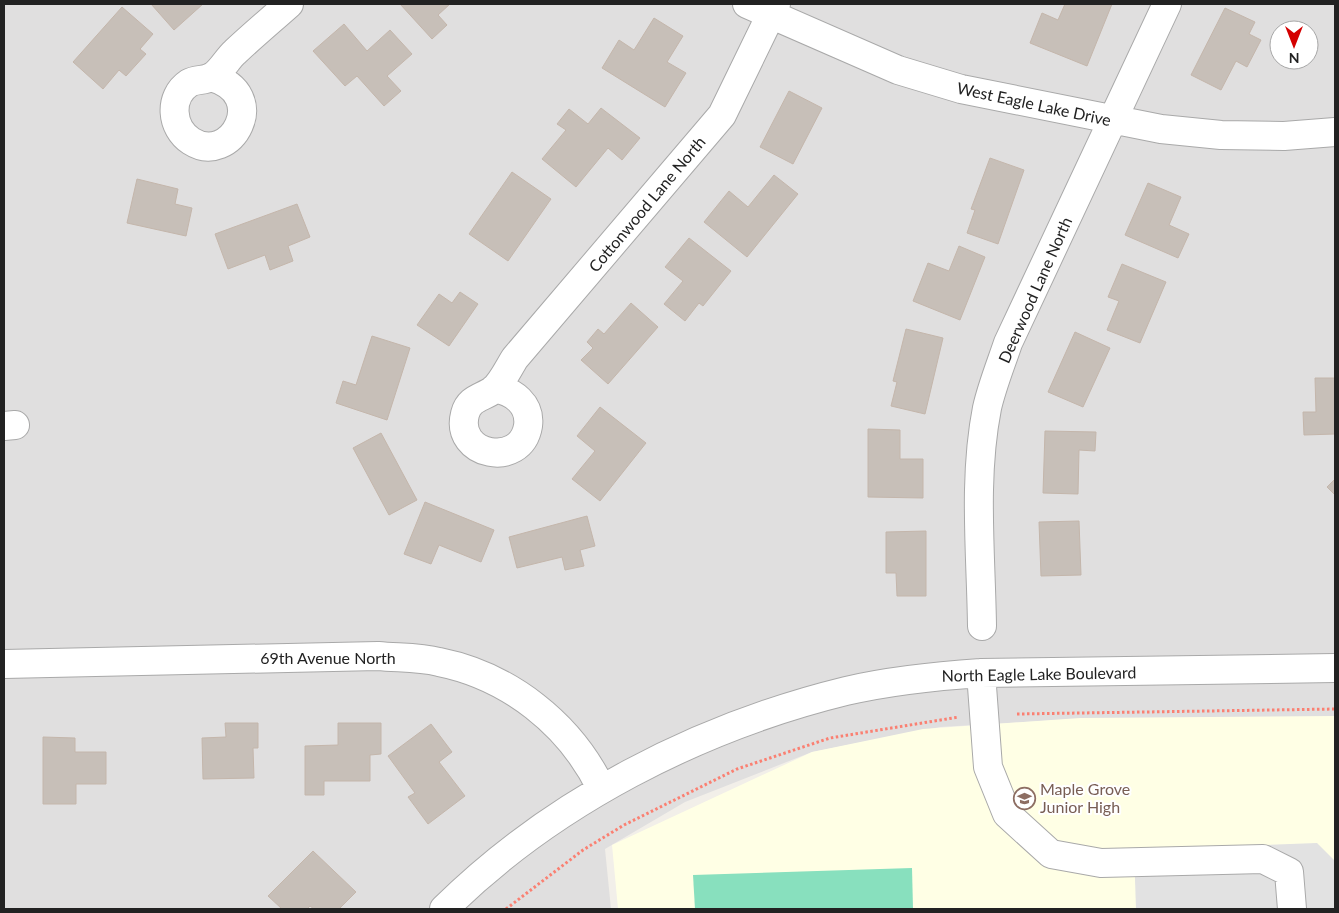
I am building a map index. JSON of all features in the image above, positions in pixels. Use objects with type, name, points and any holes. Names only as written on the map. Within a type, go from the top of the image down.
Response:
[{"type":"street","points":[[211,78],[234,53],[289,4]]},
{"type":"street","name":"West Eagle Lake Drive","points":[[747,4],[774,9],[898,70],[961,89],[1161,129],[1222,136],[1284,136],[1335,132]]},
{"type":"street","name":"Deerwood Lane North","points":[[982,626],[980,476],[987,408],[1008,343],[1167,4]]},
{"type":"street","name":"Cottonwood Lane North","points":[[494,389],[515,358],[722,115],[774,9]]},
{"type":"street","name":"69th Avenue North","points":[[4,664],[378,656],[439,662],[493,680],[534,706],[568,736],[591,767],[602,788]]},
{"type":"street","name":"North Eagle Lake Boulevard","points":[[444,909],[526,840],[602,788],[679,750],[761,715],[847,691],[934,676],[980,673],[1335,668]]},
{"type":"street","points":[[980,673],[988,767],[1007,814],[1051,854],[1101,862],[1263,859],[1289,872],[1292,909]]},
{"type":"path","points":[[1017,714],[1335,709]]},
{"type":"path","points":[[506,909],[583,850],[624,825],[737,769],[830,738],[962,716]]},
{"type":"shaded area","points":[[4,4],[1335,4],[1335,717],[1076,719],[940,727],[812,752],[685,802],[605,849],[611,909],[4,909]]},
{"type":"shaded area","name":"Maple Grove Junior High","points":[[1335,716],[1335,909],[618,909],[612,845],[812,752],[923,729],[1080,718]]},
{"type":"shaded area","points":[[1317,843],[1335,861],[1335,909],[1136,909],[1134,850]]},
{"type":"green space","points":[[912,868],[913,909],[695,909],[693,875]]},
{"type":"building","points":[[151,4],[203,4],[174,30]]},
{"type":"building","points":[[400,4],[450,4],[438,15],[447,25],[432,39]]},
{"type":"building","points":[[1065,4],[1112,4],[1087,66],[1030,43],[1042,13],[1058,20]]},
{"type":"building","points":[[122,7],[153,34],[140,49],[146,54],[126,76],[119,70],[103,89],[73,62]]},
{"type":"building","points":[[1225,8],[1255,22],[1249,34],[1261,40],[1247,67],[1236,61],[1221,90],[1191,75]]},
{"type":"building","points":[[654,18],[683,36],[667,62],[686,73],[665,107],[602,68],[619,40],[634,50]]},
{"type":"building","points":[[344,24],[367,51],[390,30],[412,54],[387,76],[401,91],[384,106],[357,76],[345,86],[313,51]]},
{"type":"building","points":[[789,91],[822,108],[793,164],[760,147]]},
{"type":"building","points":[[601,108],[640,138],[622,160],[608,148],[576,187],[542,159],[566,130],[557,124],[569,109],[588,124]]},
{"type":"building","points":[[990,158],[1024,170],[998,244],[967,233],[975,210],[971,209]]},
{"type":"building","points":[[512,172],[551,199],[508,261],[469,234]]},
{"type":"building","points":[[774,175],[798,194],[747,257],[704,222],[729,191],[748,207]]},
{"type":"building","points":[[137,179],[178,189],[175,204],[192,208],[186,236],[127,223]]},
{"type":"building","points":[[1148,183],[1181,197],[1169,225],[1189,234],[1178,258],[1125,235]]},
{"type":"building","points":[[297,204],[310,237],[288,246],[293,261],[270,270],[265,255],[228,269],[215,234]]},
{"type":"building","points":[[689,238],[731,271],[703,306],[699,303],[685,321],[664,304],[683,281],[665,267]]},
{"type":"building","points":[[959,246],[985,257],[960,320],[913,301],[928,263],[949,271]]},
{"type":"building","points":[[1122,264],[1166,282],[1140,343],[1107,330],[1119,301],[1108,297]]},
{"type":"building","points":[[460,292],[478,304],[449,346],[417,325],[439,294],[452,303]]},
{"type":"building","points":[[631,303],[658,327],[608,384],[581,360],[593,348],[587,342],[598,329],[604,334]]},
{"type":"building","points":[[906,329],[943,338],[925,414],[891,406],[897,382],[893,381]]},
{"type":"building","points":[[1075,332],[1110,348],[1083,407],[1048,392]]},
{"type":"building","points":[[372,336],[410,348],[387,420],[336,403],[343,381],[356,385]]},
{"type":"building","points":[[1315,378],[1335,378],[1335,434],[1304,435],[1303,412],[1316,412]]},
{"type":"building","points":[[600,407],[646,443],[600,501],[572,479],[595,451],[577,436]]},
{"type":"building","points":[[868,429],[900,430],[900,459],[923,459],[923,498],[868,497]]},
{"type":"building","points":[[1045,431],[1096,432],[1095,451],[1079,450],[1078,494],[1043,493]]},
{"type":"building","points":[[381,433],[417,500],[389,515],[353,448]]},
{"type":"building","points":[[1335,479],[1335,495],[1327,487]]},
{"type":"building","points":[[425,502],[494,530],[481,562],[439,545],[431,564],[404,554]]},
{"type":"building","points":[[587,516],[595,546],[580,550],[584,566],[565,570],[562,557],[517,568],[509,537]]},
{"type":"building","points":[[1079,521],[1081,575],[1041,576],[1039,522]]},
{"type":"building","points":[[926,531],[926,596],[897,596],[896,573],[886,573],[886,532]]},
{"type":"building","points":[[225,723],[258,723],[258,748],[253,748],[254,778],[203,779],[202,738],[226,737]]},
{"type":"building","points":[[338,723],[381,723],[381,754],[370,755],[370,781],[324,781],[324,795],[305,795],[305,746],[338,745]]},
{"type":"building","points":[[431,724],[452,752],[439,762],[465,796],[428,824],[408,797],[415,793],[388,756]]},
{"type":"building","points":[[43,737],[75,738],[75,752],[106,752],[106,784],[76,784],[76,804],[43,804]]},
{"type":"building","points":[[313,851],[356,892],[339,909],[314,909],[310,906],[307,909],[282,909],[268,896]]},
{"type":"place","name":"Maple Grove Junior High","points":[[1024,798]]}]
